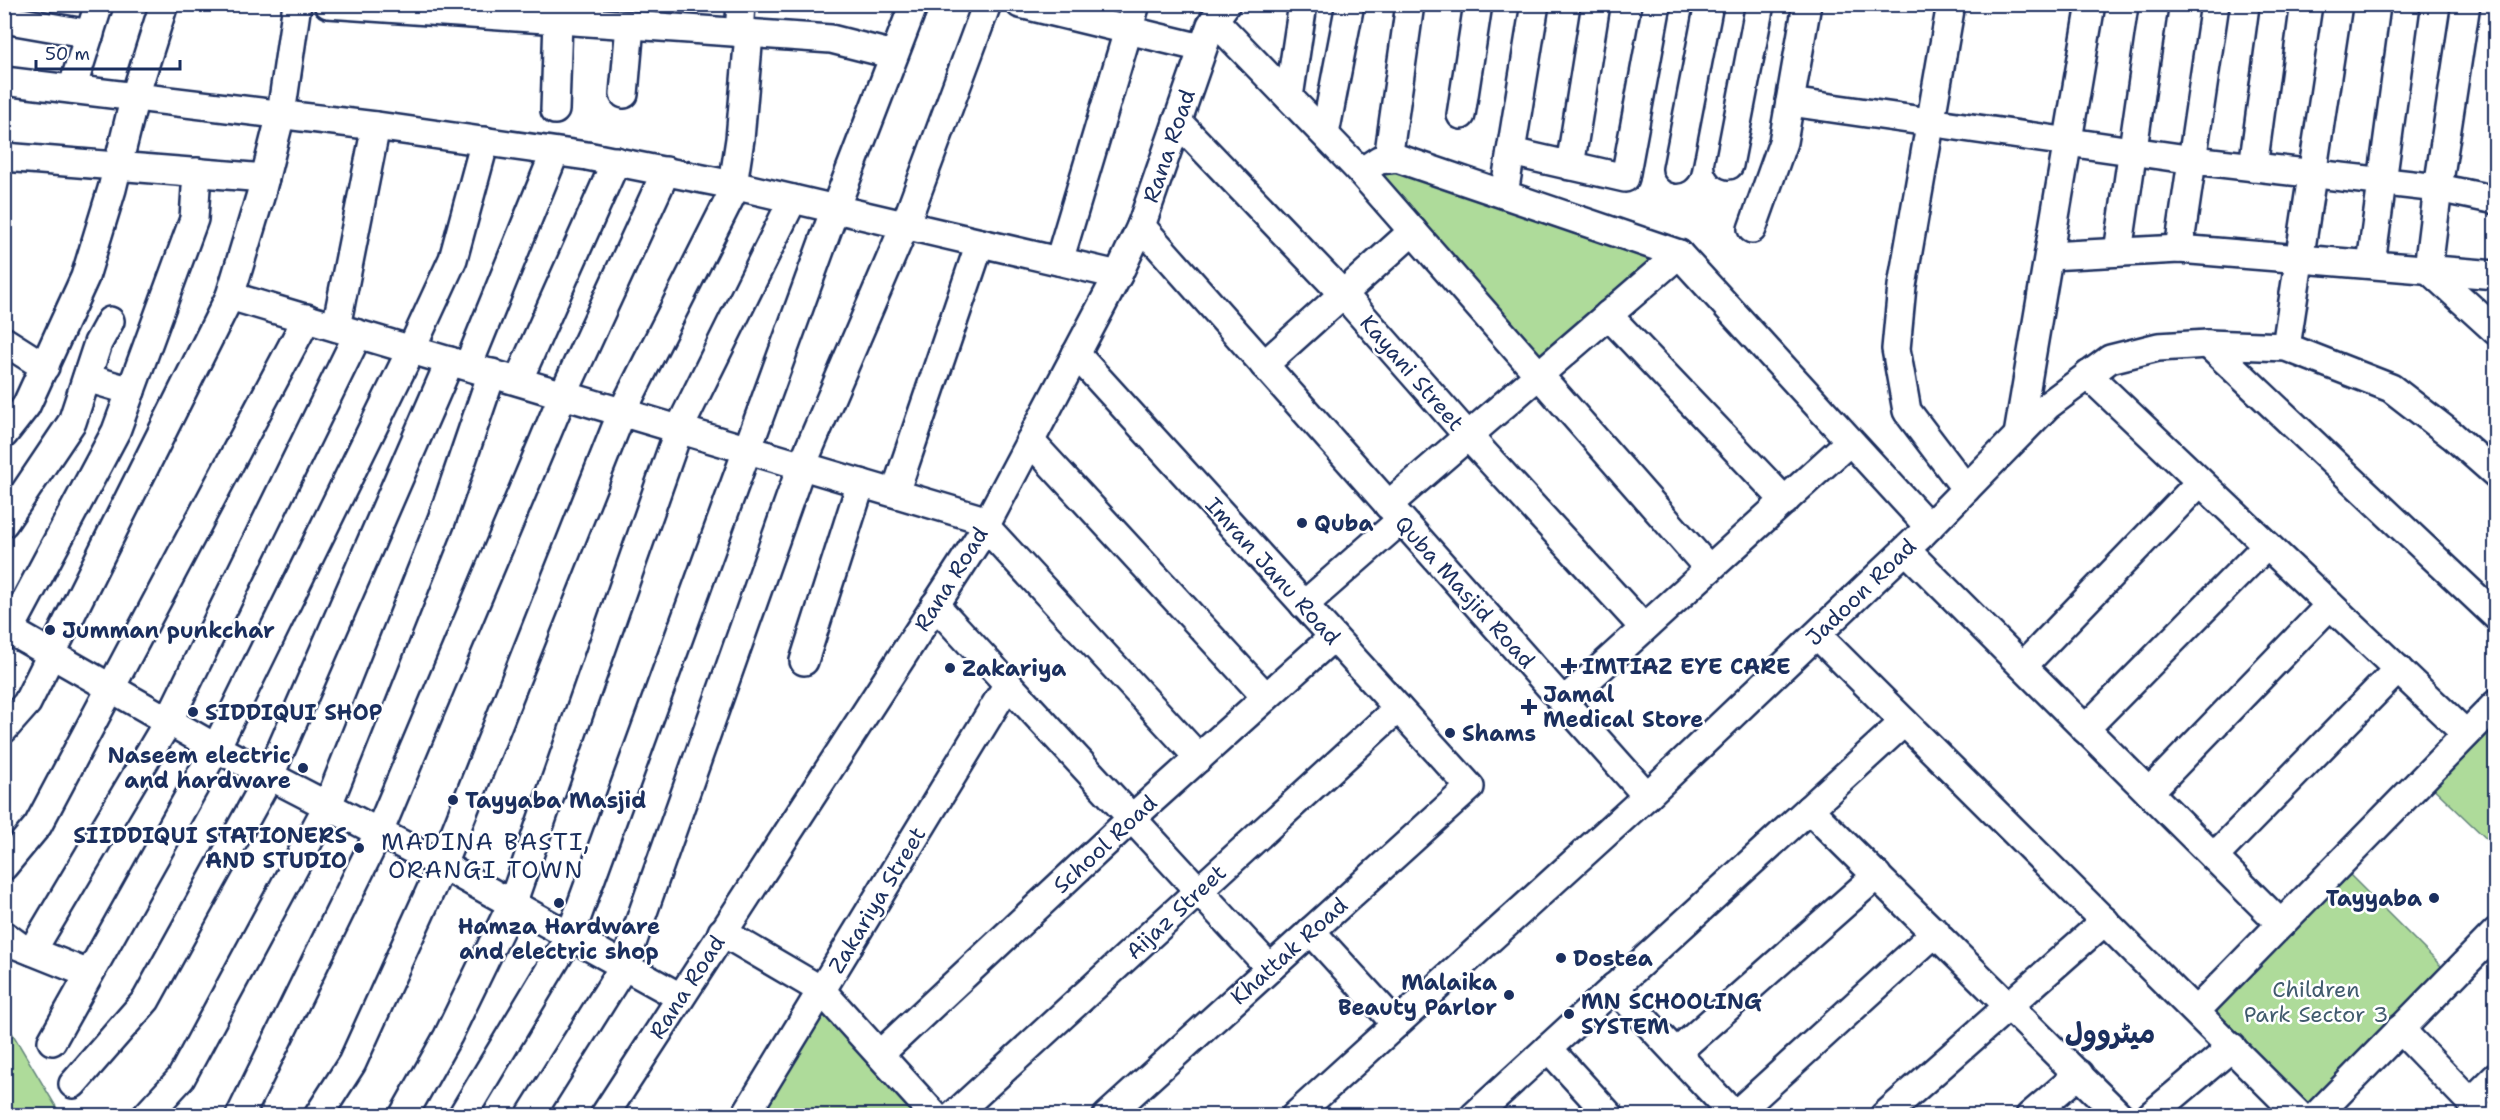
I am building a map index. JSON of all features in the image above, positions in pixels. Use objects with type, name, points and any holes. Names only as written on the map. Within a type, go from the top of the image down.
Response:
[{"type":"street","points":[[72,89],[99,4]]},
{"type":"street","points":[[4,434],[26,406],[85,277],[135,96],[164,4]]},
{"type":"street","points":[[4,729],[27,704],[230,296],[265,178],[281,114],[297,4]]},
{"type":"street","points":[[328,4],[455,9],[558,20],[640,19],[744,33],[831,39],[894,55]]},
{"type":"street","points":[[318,1116],[352,1063],[442,865],[622,412],[734,185],[740,139],[744,33],[741,4]]},
{"type":"street","points":[[462,1116],[570,936],[835,209],[914,4]]},
{"type":"street","points":[[530,1116],[624,966],[802,466],[904,225],[987,4]]},
{"type":"street","points":[[1020,4],[1202,48]]},
{"type":"street","points":[[1059,261],[1136,4]]},
{"type":"street","points":[[1289,97],[1303,4]]},
{"type":"street","points":[[1324,134],[1350,4]]},
{"type":"street","points":[[1388,159],[1410,4]]},
{"type":"street","points":[[1461,115],[1478,4]]},
{"type":"street","points":[[1504,194],[1535,4]]},
{"type":"street","points":[[1570,166],[1596,4]]},
{"type":"street","points":[[1511,152],[1625,178],[1657,4]]},
{"type":"street","points":[[1677,169],[1709,4]]},
{"type":"street","points":[[1729,165],[1760,4]]},
{"type":"street","points":[[1752,229],[1783,142],[1807,4]]},
{"type":"street","points":[[1951,4],[1902,286],[1896,349],[1906,411],[1966,489]]},
{"type":"street","points":[[2018,435],[2091,4]]},
{"type":"street","points":[[2118,252],[2154,4]]},
{"type":"street","points":[[2179,249],[2194,160],[2215,4]]},
{"type":"street","points":[[2253,167],[2275,4]]},
{"type":"street","points":[[2286,347],[2338,4]]},
{"type":"street","points":[[2371,264],[2406,4]]},
{"type":"street","points":[[2428,269],[2466,4]]},
{"type":"street","points":[[1220,12],[1289,97],[1361,172],[1709,569]]},
{"type":"street","name":"Rana Road","points":[[604,1116],[986,523],[1118,275],[1141,226],[1202,48],[1220,12]]},
{"type":"street","points":[[4,19],[90,34]]},
{"type":"street","points":[[624,94],[640,19]]},
{"type":"street","points":[[555,110],[558,20]]},
{"type":"street","points":[[4,81],[376,126],[616,161],[734,185],[1118,275]]},
{"type":"street","points":[[1790,102],[2194,160],[2312,175],[2381,180],[2438,188],[2496,200]]},
{"type":"street","name":"Kayani Street","points":[[1177,121],[1343,294],[1644,628]]},
{"type":"street","points":[[32,951],[169,720],[347,330],[376,126]]},
{"type":"street","points":[[52,1041],[216,748],[411,350],[453,259],[485,141]]},
{"type":"street","points":[[73,1084],[146,1000],[270,775],[470,367],[555,152]]},
{"type":"street","points":[[4,157],[265,178]]},
{"type":"street","points":[[1361,172],[1379,160],[1397,158],[1679,254],[1929,527]]},
{"type":"street","points":[[518,381],[616,161]]},
{"type":"street","points":[[240,1116],[379,832],[563,395],[666,171]]},
{"type":"street","points":[[197,172],[194,219],[116,431],[6,630],[112,687],[216,748],[442,865],[680,997]]},
{"type":"street","points":[[403,1116],[448,1036],[512,904],[679,429],[793,199]]},
{"type":"street","name":"Quba Masjid Road","points":[[1141,226],[1647,796]]},
{"type":"street","points":[[1264,365],[1413,231]]},
{"type":"street","points":[[895,493],[980,243]]},
{"type":"street","points":[[2049,256],[2179,249],[2300,257],[2496,275]]},
{"type":"street","points":[[1304,605],[1468,435],[1679,254]]},
{"type":"street","points":[[2428,269],[2496,331]]},
{"type":"street","points":[[230,296],[895,493],[986,523],[1199,758]]},
{"type":"street","points":[[1608,315],[1785,501]]},
{"type":"street","points":[[4,866],[38,825],[307,318]]},
{"type":"street","points":[[4,523],[72,422],[98,343],[110,321]]},
{"type":"street","points":[[6,344],[45,367]]},
{"type":"street","points":[[2208,344],[2496,616]]},
{"type":"street","name":"Jadoon Road","points":[[1295,1116],[1647,796],[1906,550],[2047,406],[2110,359],[2158,347],[2208,344],[2286,347],[2391,388],[2453,436],[2496,474]]},
{"type":"street","name":"Imran Janu Road","points":[[1076,354],[1470,787]]},
{"type":"street","points":[[146,1116],[180,1078],[328,805],[442,519],[470,367]]},
{"type":"street","points":[[2088,375],[2466,734]]},
{"type":"street","points":[[87,378],[131,391]]},
{"type":"street","points":[[1030,441],[1266,697]]},
{"type":"street","points":[[1563,702],[1849,442]]},
{"type":"street","points":[[2023,666],[2200,482]]},
{"type":"street","points":[[804,662],[861,483]]},
{"type":"street","points":[[2085,729],[2267,545]]},
{"type":"street","points":[[1906,550],[2281,924]]},
{"type":"street","points":[[935,605],[1270,968]]},
{"type":"street","points":[[2149,792],[2330,605]]},
{"type":"street","points":[[1817,635],[2301,1116]]},
{"type":"street","name":"School Road","points":[[880,1054],[1131,818],[1333,637]]},
{"type":"street","points":[[2214,857],[2398,669]]},
{"type":"street","name":"Zakariya Street","points":[[745,1116],[1008,684]]},
{"type":"street","points":[[2196,1011],[2496,704]]},
{"type":"street","name":"Aijaz Street","points":[[953,1116],[1398,708]]},
{"type":"street","points":[[1477,1114],[1904,722]]},
{"type":"street","name":"Khattak Road","points":[[1107,1116],[1470,787]]},
{"type":"street","points":[[1809,809],[2120,1116]]},
{"type":"street","points":[[1676,1053],[1877,875]]},
{"type":"street","points":[[1884,1116],[2105,921]]},
{"type":"street","points":[[1311,931],[1396,1024]]},
{"type":"street","points":[[722,932],[821,990],[935,1116]]},
{"type":"street","points":[[1614,987],[1735,1115],[1935,932]]},
{"type":"street","points":[[2316,1116],[2496,932]]},
{"type":"street","points":[[4,935],[32,951],[89,974]]},
{"type":"street","points":[[2400,1029],[2477,1109],[2496,1077]]},
{"type":"street","points":[[2150,1116],[2232,1047]]},
{"type":"street","points":[[1548,1048],[1610,1116]]},
{"type":"street","points":[[2030,1116],[2079,1074]]},
{"type":"green space","points":[[1379,160],[1679,254],[1540,373],[1361,172]]},
{"type":"green space","points":[[2495,704],[2495,847],[2423,778]]},
{"type":"green space","name":"Children Park Sector 3","points":[[2340,865],[2451,976],[2316,1115],[2196,1011]]},
{"type":"green space","points":[[817,998],[930,1116],[745,1116]]},
{"type":"green space","points":[[5,1021],[61,1115],[5,1115]]},
{"type":"place","name":"Quba","points":[[1302,523]]},
{"type":"place","name":"Jumman punkchar","points":[[50,630]]},
{"type":"place","name":"IMTIAZ EYE CARE","points":[[1569,666]]},
{"type":"place","name":"Zakariya","points":[[950,668]]},
{"type":"place","name":"Jamal Medical Store","points":[[1529,707]]},
{"type":"place","name":"SIDDIQUI SHOP","points":[[193,712]]},
{"type":"place","name":"Shams","points":[[1450,733]]},
{"type":"place","name":"Naseem electric and hardware","points":[[303,768]]},
{"type":"place","name":"Tayyaba Masjid","points":[[453,800]]},
{"type":"place","name":"SIIDDIQUI STATIONERS AND STUDIO","points":[[359,848]]},
{"type":"place","name":"Tayyaba","points":[[2434,898]]},
{"type":"place","name":"Hamza Hardware and electric shop","points":[[559,903]]},
{"type":"place","name":"Dostea","points":[[1561,958]]},
{"type":"place","name":"Malaika Beauty Parlor","points":[[1509,995]]},
{"type":"place","name":"MN SCHOOLING SYSTEM","points":[[1569,1014]]},
{"type":"district","name":"MADINA BASTI, ORANGI TOWN","points":[[486,856]]},
{"type":"district","name":"میٹروول","points":[[2110,1033]]}]
